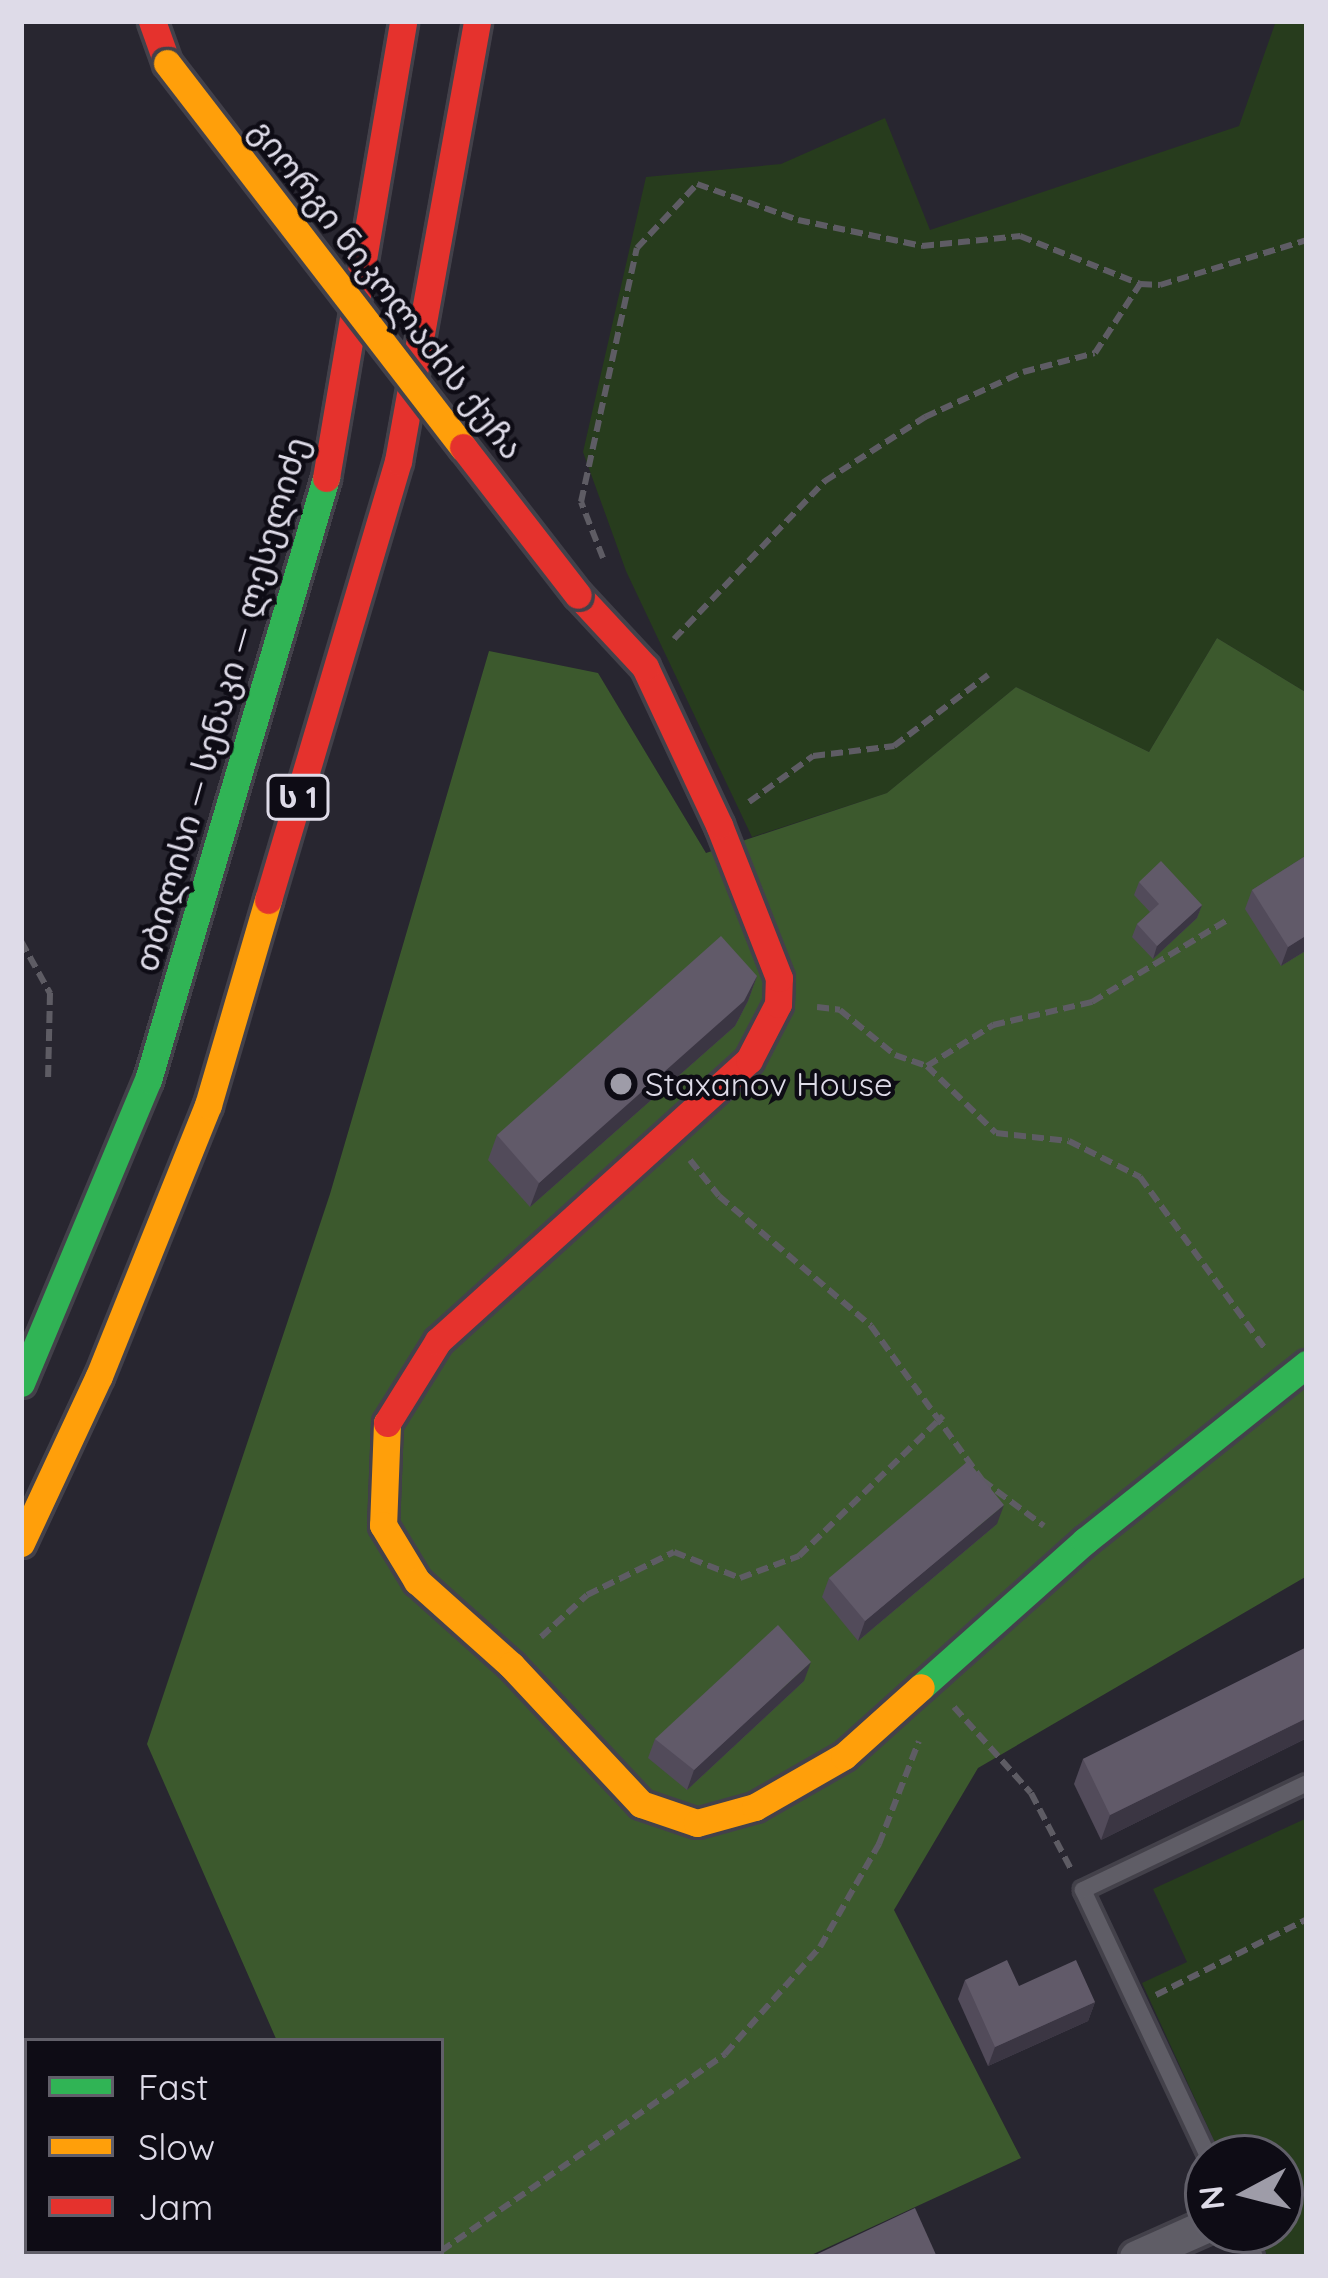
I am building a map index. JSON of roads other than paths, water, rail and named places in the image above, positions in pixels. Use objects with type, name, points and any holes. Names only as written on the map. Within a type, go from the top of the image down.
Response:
[{"type":"main road","name":"გიორგი ნიკოლაძის ქუჩა","points":[[152,21],[167,63],[578,595],[644,667],[718,825],[778,977],[778,1004],[749,1060],[438,1341],[383,1431],[383,1525],[417,1580],[511,1665],[640,1804],[697,1822],[755,1807],[844,1756],[1085,1541],[1298,1372]]},
{"type":"main road","name":"თბილისი — სენაკი — ლესელიძე","points":[[21,1383],[148,1080],[337,441],[403,21]]},
{"type":"main road","name":"ს 1","points":[[21,1543],[99,1376],[208,1105],[398,461],[477,21]]},
{"type":"street","points":[[1136,2257],[1184,2236]]},
{"type":"lane","points":[[1198,2134],[1082,1890],[1307,1783]]},
{"type":"place","name":"Staxanov House","points":[[621,1084]]}]
